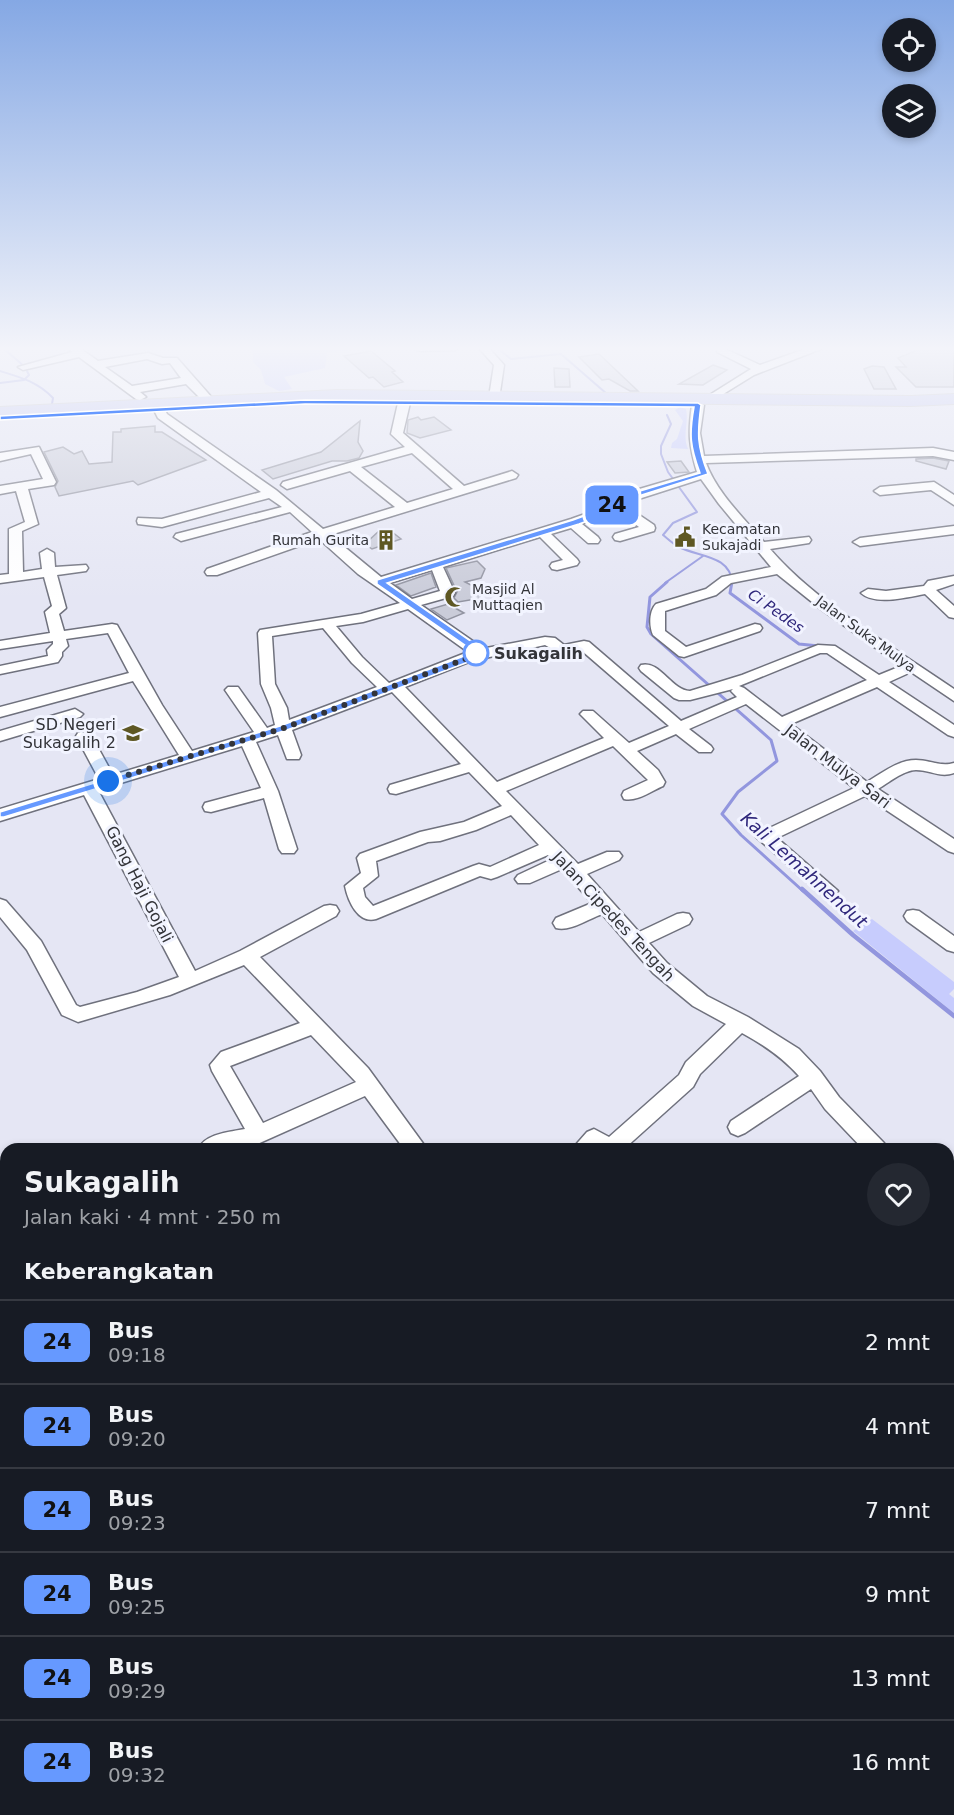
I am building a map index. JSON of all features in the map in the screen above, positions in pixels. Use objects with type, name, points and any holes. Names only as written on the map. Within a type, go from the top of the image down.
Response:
[{"type":"street","points":[[184,432],[292,508],[353,562],[472,647],[476,653]]},
{"type":"street","points":[[398,432],[397,434],[412,449],[462,490]]},
{"type":"street","name":"Jalan Suka Mulya","points":[[694,432],[698,460],[704,474],[723,501],[780,569],[827,607],[954,696]]},
{"type":"street","points":[[287,486],[412,449]]},
{"type":"street","points":[[0,457],[35,450],[50,482],[0,490]]},
{"type":"street","points":[[698,460],[933,452],[954,456]]},
{"type":"street","points":[[352,466],[405,508]]},
{"type":"street","points":[[380,582],[573,523],[603,512],[614,503],[704,474]]},
{"type":"street","points":[[212,572],[322,533],[512,475]]},
{"type":"street","points":[[16,577],[15,529],[32,524],[21,486]]},
{"type":"street","points":[[880,491],[934,486],[954,501]]},
{"type":"street","points":[[143,521],[162,523],[272,493]]},
{"type":"street","points":[[614,503],[650,528],[620,537]]},
{"type":"street","points":[[181,537],[292,508]]},
{"type":"street","points":[[573,523],[593,540]]},
{"type":"street","points":[[860,542],[954,530]]},
{"type":"street","points":[[542,532],[572,562],[557,566]]},
{"type":"street","points":[[0,542],[15,540]]},
{"type":"street","points":[[761,546],[804,540]]},
{"type":"street","points":[[0,669],[53,659],[54,650],[61,646],[52,612],[59,608],[49,572],[47,553]]},
{"type":"street","points":[[417,608],[448,593],[436,565]]},
{"type":"street","points":[[0,579],[81,568]]},
{"type":"street","points":[[755,628],[685,653],[658,632],[658,609],[711,592],[733,578],[780,569]]},
{"type":"street","points":[[868,593],[886,595],[954,580]]},
{"type":"street","points":[[930,587],[954,614]]},
{"type":"street","points":[[293,755],[279,708],[268,684],[265,633],[455,601]]},
{"type":"street","name":"Jalan Cipedes Tengah","points":[[327,624],[357,660],[391,687],[495,789],[569,866],[635,942],[682,988],[700,1001],[774,1041],[792,1055],[813,1077],[832,1103],[870,1143]]},
{"type":"street","points":[[0,645],[112,628],[154,705],[189,758]]},
{"type":"street","points":[[0,815],[284,728],[476,653],[485,654],[545,640],[550,640],[561,650],[584,645],[705,749]]},
{"type":"street","points":[[646,668],[679,696],[685,697],[725,686],[824,648],[834,652],[954,732]]},
{"type":"street","name":"Jalan Mulya Sari","points":[[780,723],[911,667]]},
{"type":"street","points":[[0,712],[139,675]]},
{"type":"street","points":[[725,686],[742,700],[780,723]]},
{"type":"street","points":[[233,690],[263,734]]},
{"type":"street","points":[[495,789],[621,744],[679,727],[742,700]]},
{"type":"street","points":[[0,735],[75,714]]},
{"type":"street","points":[[588,714],[652,774],[657,782],[630,795]]},
{"type":"street","name":"Jalan Mulya Sari","points":[[780,723],[866,789],[954,847]]},
{"type":"street","points":[[84,736],[108,781]]},
{"type":"street","points":[[247,740],[270,791],[288,849]]},
{"type":"street","points":[[829,891],[765,838],[866,789],[907,766],[918,765],[944,771],[954,768]]},
{"type":"street","points":[[396,789],[471,766]]},
{"type":"street","name":"Gang Haji Gojali","points":[[89,788],[190,980]]},
{"type":"street","points":[[211,807],[270,791]]},
{"type":"street","points":[[513,808],[470,826],[440,835],[426,836],[366,858],[370,870],[369,876],[354,886],[357,899],[370,914],[479,870],[491,873],[550,847]]},
{"type":"street","points":[[524,879],[613,856]]},
{"type":"street","points":[[0,905],[34,946],[69,1010],[75,1014],[90,1012],[190,980],[247,956],[330,911]]},
{"type":"street","points":[[562,923],[603,906]]},
{"type":"street","points":[[913,916],[954,945]]},
{"type":"street","points":[[635,942],[683,919]]},
{"type":"street","points":[[247,956],[315,1025],[369,1085],[412,1143]]},
{"type":"street","points":[[616,1143],[686,1081],[693,1068],[741,1022]]},
{"type":"street","points":[[259,1134],[222,1071],[220,1065],[222,1061],[235,1054],[247,1052],[315,1025]]},
{"type":"street","points":[[738,1127],[813,1077]]},
{"type":"street","points":[[221,1143],[259,1134],[369,1085]]},
{"type":"street","points":[[589,1143],[594,1138],[601,1143]]},
{"type":"shaded area","points":[[679,432],[686,432],[688,449],[671,448],[672,443],[677,439]]},
{"type":"shaded area","points":[[872,919],[954,982],[954,989],[949,994],[954,998],[954,1013],[853,931]]},
{"type":"building","points":[[113,432],[162,432],[206,460],[138,485],[133,481],[59,496],[55,487],[58,481],[44,452],[63,447],[74,454],[82,451],[89,464],[112,462]]},
{"type":"building","points":[[347,432],[359,432],[358,442],[363,451],[359,458],[332,461],[273,479],[262,470],[321,452]]},
{"type":"building","points":[[407,432],[444,432],[420,438]]},
{"type":"building","points":[[933,458],[949,461],[946,469],[916,461],[916,459]]},
{"type":"building","points":[[681,461],[689,472],[675,473],[667,462]]},
{"type":"building","name":"Rumah Gurita","points":[[380,530],[392,532],[401,539],[372,549],[365,544]]},
{"type":"building","points":[[477,561],[485,569],[481,578],[465,582],[475,587],[482,598],[458,602],[454,598],[457,592],[446,568]]},
{"type":"building","points":[[431,573],[436,587],[411,596],[396,585]]},
{"type":"building","points":[[448,604],[464,613],[447,620],[431,609]]},
{"type":"waterway","name":"Ci Pedes","points":[[668,432],[661,446],[661,454],[668,472],[697,512],[673,523],[663,535],[679,547],[720,562],[726,567],[732,583]]},
{"type":"waterway","name":"Kali Lemahnendut","points":[[665,583],[703,556]]},
{"type":"waterway","name":"Kali Lemahnendut","points":[[667,582],[650,597],[647,627],[651,634],[771,740],[777,761],[738,792],[722,814],[741,835],[803,891]]},
{"type":"waterway","name":"Ci Pedes","points":[[732,583],[730,593],[799,644],[819,646]]},
{"type":"waterway","name":"Kali Lemahnendut","points":[[802,889],[853,935],[954,1016]]},
{"type":"bus line","name":"24","points":[[0,815],[284,728],[468,658],[476,653],[472,647],[380,582],[576,522],[603,512],[614,502],[623,498],[704,474],[694,448],[693,432]]},
{"type":"place","name":"Kecamatan Sukajadi","points":[[685,537]]},
{"type":"place","name":"Rumah Gurita","points":[[386,540]]},
{"type":"place","name":"Masjid Al Muttaqien","points":[[455,597]]},
{"type":"place","name":"Sukagalih","points":[[476,653]]},
{"type":"place","name":"SD Negeri Sukagalih 2","points":[[133,733]]},
{"type":"route","points":[[108,781],[284,728],[476,653]]}]
